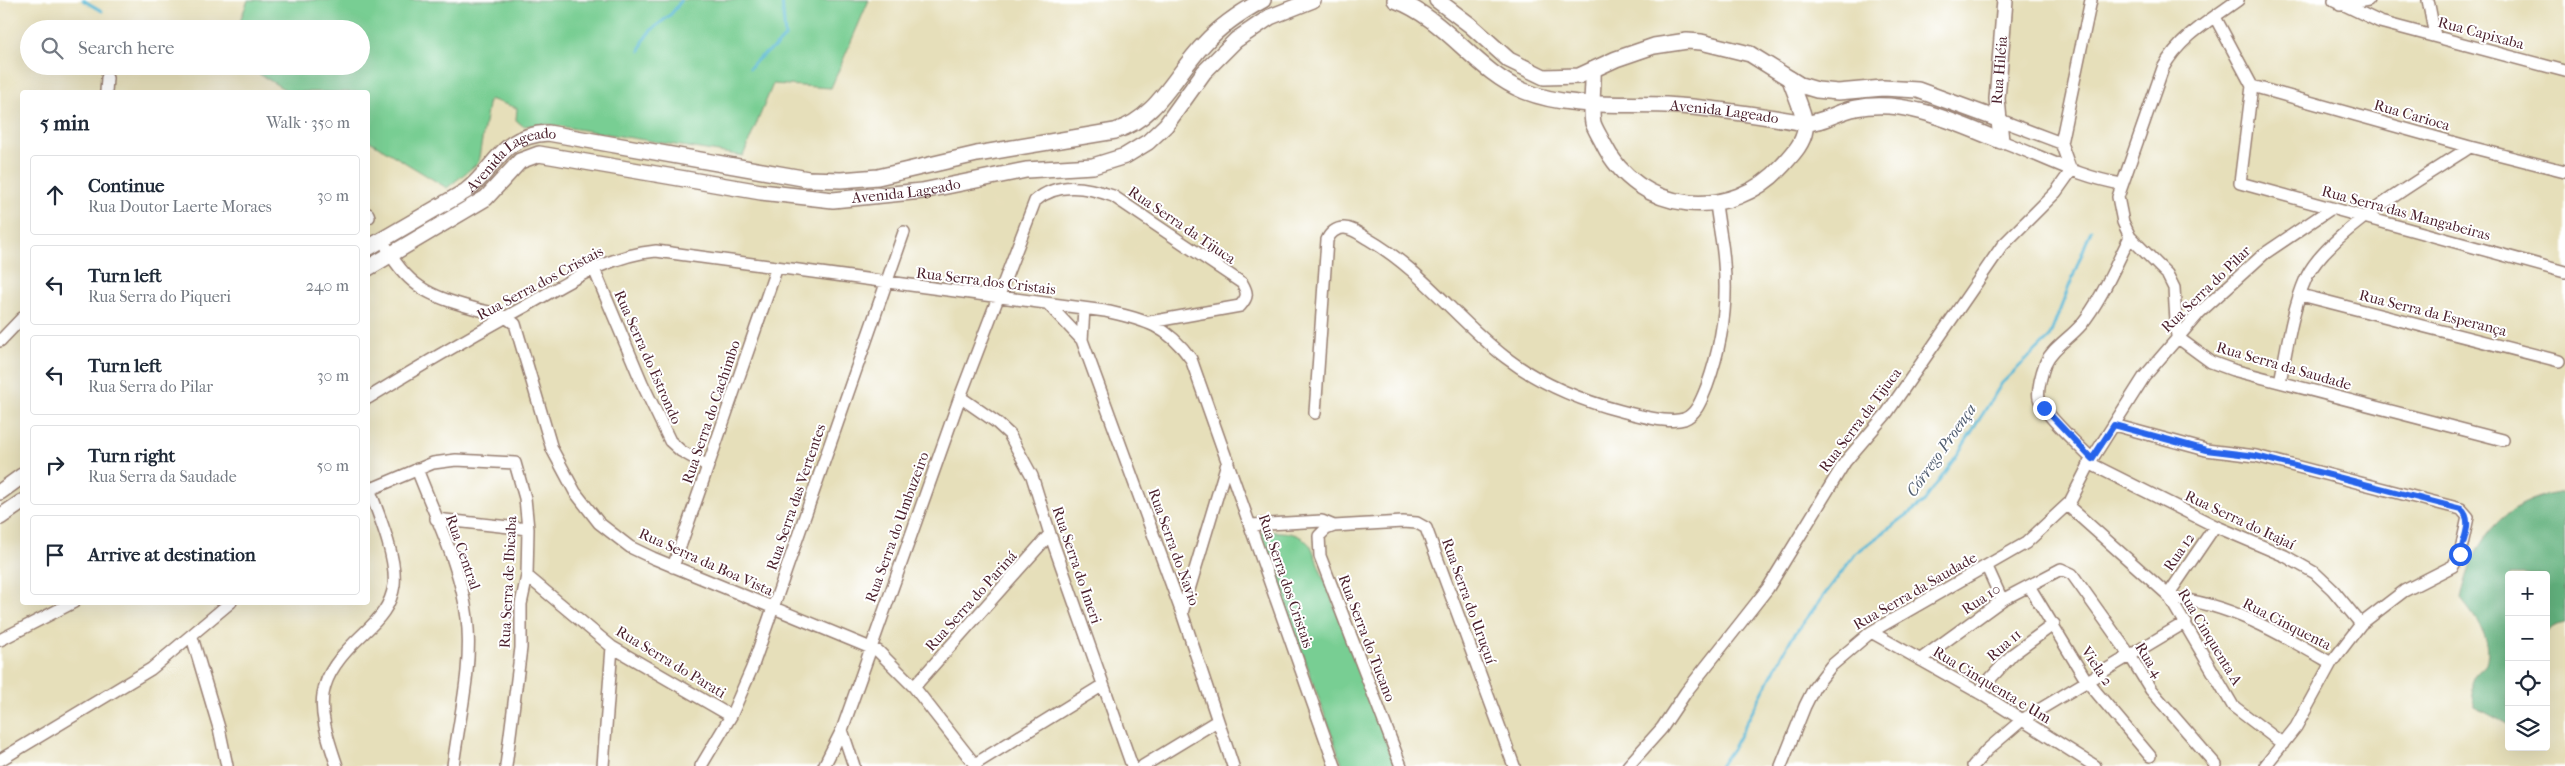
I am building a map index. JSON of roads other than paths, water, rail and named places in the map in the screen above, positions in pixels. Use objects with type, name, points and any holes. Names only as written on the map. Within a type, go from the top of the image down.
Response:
[{"type":"main road","name":"Avenida Lageado","points":[[370,247],[454,199],[478,182],[505,148],[537,134],[548,133],[808,179],[841,180],[878,177],[977,154],[1127,128],[1154,108],[1191,58],[1221,27],[1263,0]]},
{"type":"main road","name":"Avenida Lageado","points":[[370,267],[460,215],[491,194],[520,160],[540,154],[761,192],[833,200],[914,193],[1026,170],[1093,166],[1125,156],[1148,142],[1166,125],[1204,72],[1236,40],[1270,17],[1313,0]]},
{"type":"main road","name":"Avenida Lageado","points":[[1396,0],[1432,19],[1487,67],[1514,86],[1553,100],[1593,104],[1708,107],[1805,123],[1818,122],[1856,108],[1906,108],[1945,119],[2001,141]]},
{"type":"main road","points":[[1437,0],[1470,25],[1509,60],[1525,70],[1544,77],[1564,78],[1579,76],[1654,46],[1687,41],[1729,47],[1750,54],[1800,85],[1827,92],[1883,88],[1918,90],[2000,120]]},
{"type":"main road","name":"Rua Hiléia","points":[[2001,141],[1997,99],[2005,0]]},
{"type":"main road","points":[[1593,70],[1593,123],[1608,154],[1621,170],[1637,184],[1674,200],[1694,204],[1716,204],[1738,198],[1758,188],[1774,176],[1798,146],[1802,139],[1805,123],[1790,79]]},
{"type":"main road","points":[[537,134],[540,154]]},
{"type":"main road","points":[[0,492],[20,477]]},
{"type":"main road","points":[[0,517],[20,503]]},
{"type":"street","points":[[2090,0],[2061,143],[2071,171],[2094,179],[2122,184]]},
{"type":"street","points":[[2177,337],[2175,297],[2170,281],[2167,274],[2130,237],[2123,222],[2118,197],[2163,68],[2171,54],[2181,43],[2238,0]]},
{"type":"street","points":[[2337,2],[2368,0]]},
{"type":"street","points":[[2428,0],[2435,36]]},
{"type":"street","name":"Rua Capixaba","points":[[2337,2],[2380,22],[2565,71]]},
{"type":"street","points":[[2215,17],[2252,86]]},
{"type":"street","points":[[106,90],[107,78]]},
{"type":"street","name":"Rua Carioca","points":[[2252,86],[2470,147],[2565,171]]},
{"type":"street","name":"Rua Serra das Mangabeiras","points":[[2252,86],[2240,183],[2565,272]]},
{"type":"street","points":[[2000,120],[2061,143]]},
{"type":"street","name":"Avenida Lageado","points":[[2001,141],[2071,171]]},
{"type":"street","points":[[2280,382],[2300,295],[2306,278],[2319,258],[2365,217],[2470,147]]},
{"type":"street","name":"Rua Serra da Tijuca","points":[[1628,766],[1662,728],[1686,692],[1768,588],[1845,462],[1887,413],[2002,246],[2056,192],[2071,171]]},
{"type":"street","name":"Rua Serra da Tijuca","points":[[996,298],[1035,201],[1043,194],[1059,189],[1092,189],[1132,207],[1242,283],[1247,292],[1246,299],[1240,306],[1150,322]]},
{"type":"street","points":[[1315,413],[1327,240],[1334,231],[1344,228],[1354,231],[1375,243],[1407,266],[1492,346],[1546,382],[1586,401],[1630,413],[1674,420],[1688,417],[1696,410],[1705,390],[1716,358],[1722,325],[1724,264],[1716,204]]},
{"type":"street","name":"Rua Serra do Pilar","points":[[2090,461],[2144,377],[2200,312],[2264,254],[2332,208]]},
{"type":"street","name":"Rua Serra das Vertentes","points":[[701,766],[731,716],[752,668],[904,232]]},
{"type":"street","points":[[2090,461],[2044,408],[2038,398],[2041,381],[2046,364],[2053,353],[2082,324],[2095,305],[2130,237]]},
{"type":"street","points":[[382,240],[410,281],[423,291],[440,299],[506,317]]},
{"type":"street","name":"Rua Serra dos Cristais","points":[[370,397],[506,317],[594,269],[619,257],[656,251],[996,298],[1084,308],[1150,322],[1174,339],[1190,360],[1228,460],[1336,766]]},
{"type":"street","name":"Rua Serra do Cachimbo","points":[[672,567],[777,267]]},
{"type":"street","name":"Rua Serra do Estrondo","points":[[594,269],[642,383],[670,441],[687,455],[708,466]]},
{"type":"street","name":"Rua Serra da Esperança","points":[[2300,295],[2559,361]]},
{"type":"street","name":"Rua Serra do Umbuzeiro","points":[[824,766],[842,730],[874,649],[960,397],[996,298]]},
{"type":"street","name":"Rua Serra do Navio","points":[[1048,304],[1082,340],[1182,613],[1233,766]]},
{"type":"street","name":"Rua Serra do Navio","points":[[1082,340],[1084,308]]},
{"type":"street","name":"Rua Serra da Boa Vista","points":[[506,317],[518,329],[552,449],[575,492],[599,523],[630,547],[672,567],[874,649],[914,687],[975,765]]},
{"type":"street","points":[[0,341],[20,320]]},
{"type":"street","name":"Rua Serra da Saudade","points":[[2177,337],[2211,362],[2280,382],[2503,440]]},
{"type":"street","name":"Rua Serra do Imeri","points":[[960,397],[996,422],[1009,434],[1032,476],[1050,534],[1132,766]]},
{"type":"street","points":[[2114,425],[2206,450],[2256,456],[2361,482],[2461,509],[2467,514],[2468,521],[2460,554],[2453,566],[2404,591],[2361,624],[2331,663],[2305,713],[2265,766]]},
{"type":"street","name":"Rua Serra de Ibicaba","points":[[370,487],[434,463],[456,460],[514,462],[525,498],[528,529],[527,576],[521,604],[521,648],[506,766]]},
{"type":"street","points":[[1182,613],[1228,460]]},
{"type":"street","name":"Rua Serra da Saudade","points":[[1781,766],[1794,729],[1814,688],[1831,666],[1871,632],[2026,543],[2066,505],[2080,486],[2090,461]]},
{"type":"street","name":"Rua Serra do Itajaí","points":[[2090,461],[2215,526],[2285,556],[2315,573],[2333,590],[2361,624]]},
{"type":"street","name":"Rua Central","points":[[417,469],[459,578],[467,618],[464,682],[452,766]]},
{"type":"street","points":[[337,766],[323,720],[323,692],[333,669],[344,653],[379,620],[387,608],[394,586],[390,553],[370,494]]},
{"type":"street","name":"Rua Cinquenta A","points":[[2066,505],[2170,596],[2233,706],[2282,744]]},
{"type":"street","points":[[436,519],[528,529]]},
{"type":"street","name":"Rua Serra do Uruçuí","points":[[1251,525],[1322,521],[1334,526],[1403,522],[1416,523],[1426,528],[1514,766]]},
{"type":"street","name":"Rua Serra do Tucano","points":[[1334,526],[1319,536],[1320,556],[1401,766]]},
{"type":"street","name":"Rua 12","points":[[2170,596],[2215,526]]},
{"type":"street","name":"Rua Serra do Pariná","points":[[914,687],[1050,534]]},
{"type":"street","points":[[1986,567],[2002,600]]},
{"type":"street","name":"Rua 10","points":[[1921,660],[2002,600],[2061,569]]},
{"type":"street","name":"Rua 4","points":[[2061,569],[2072,574],[2151,690],[2216,765]]},
{"type":"street","name":"Rua Serra do Parati","points":[[527,576],[612,647],[731,716]]},
{"type":"street","name":"Viela 2","points":[[2029,586],[2054,624],[2086,680],[2150,756]]},
{"type":"street","name":"Rua Cinquenta","points":[[2170,596],[2226,610],[2278,632],[2331,663]]},
{"type":"street","points":[[0,640],[68,605]]},
{"type":"street","points":[[0,760],[151,669],[229,605]]},
{"type":"street","points":[[1973,766],[1987,750],[2022,720],[2086,680],[2130,657],[2186,622]]},
{"type":"street","name":"Rua 11","points":[[1978,692],[2013,654],[2054,624]]},
{"type":"street","name":"Rua Cinquenta e Um","points":[[1871,632],[1978,692],[2095,766]]},
{"type":"street","points":[[192,637],[220,728],[227,766]]},
{"type":"street","points":[[603,766],[612,647]]},
{"type":"street","points":[[975,765],[1103,685]]},
{"type":"street","points":[[1143,766],[1217,721]]},
{"type":"street","points":[[842,730],[854,766]]},
{"type":"waterway","points":[[83,0],[102,11]]},
{"type":"waterway","points":[[640,51],[648,34],[670,15],[681,0]]},
{"type":"waterway","points":[[750,68],[785,37],[782,0]]},
{"type":"waterway","name":"Córrego Proença","points":[[1720,766],[1734,746],[1791,639],[1856,553],[1923,503],[1959,452],[2002,383],[2049,338],[2091,230]]}]
